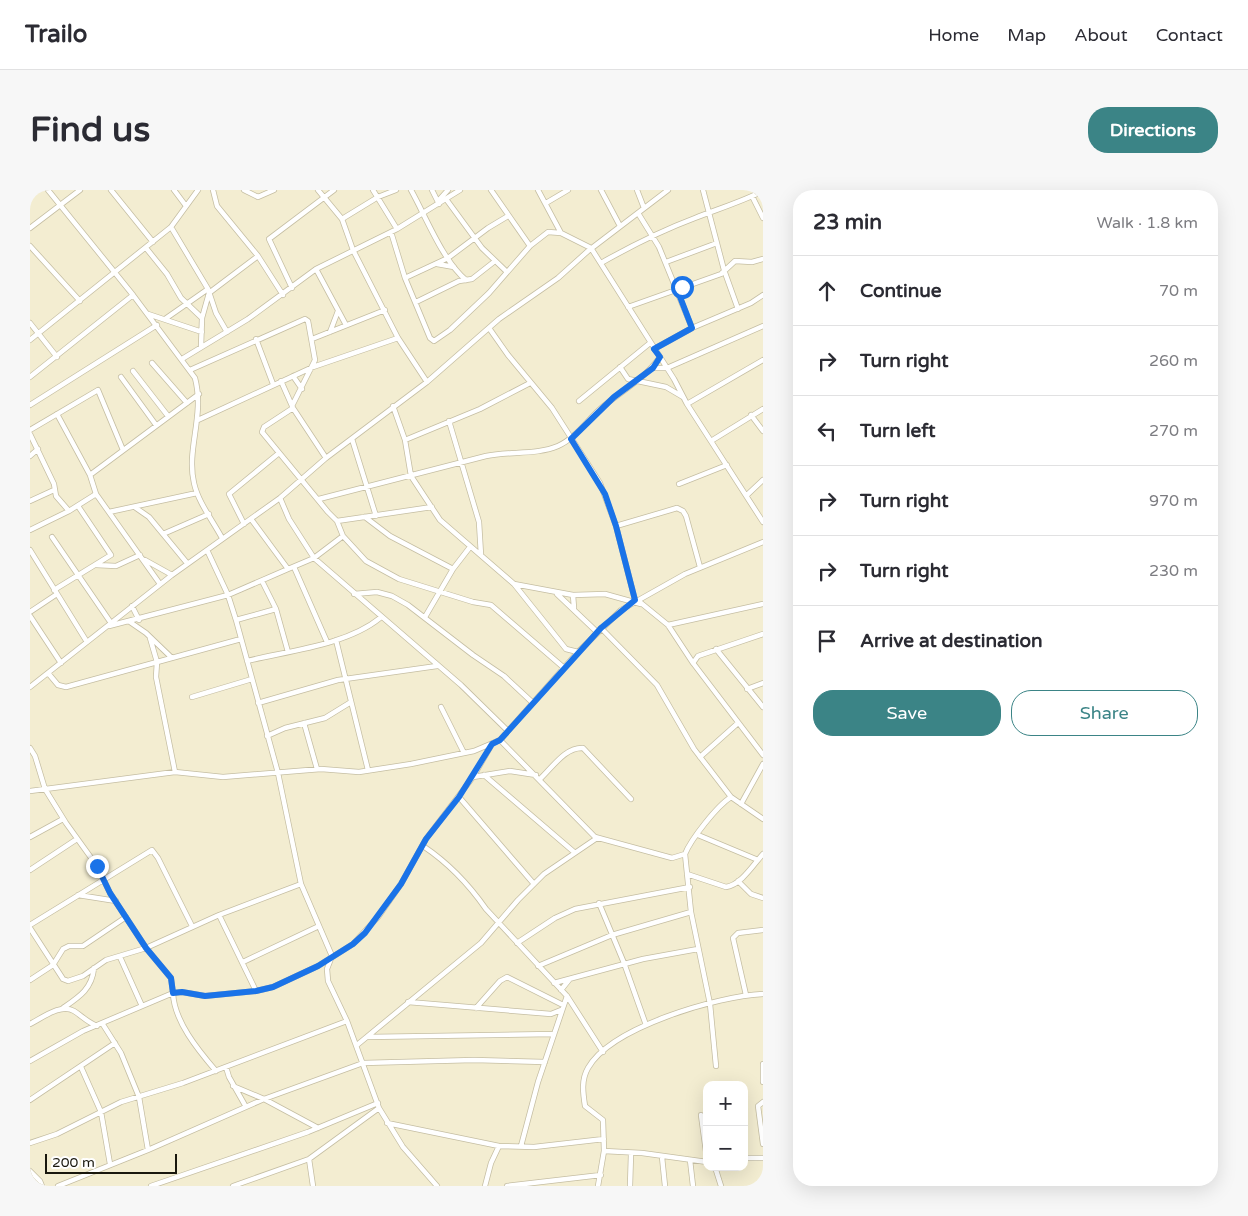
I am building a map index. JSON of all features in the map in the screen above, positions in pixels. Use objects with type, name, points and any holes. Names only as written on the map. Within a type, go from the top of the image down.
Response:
[{"type":"street","points":[[48,190],[157,325],[190,370],[199,394],[198,420],[192,466],[197,493],[222,538]]},
{"type":"street","points":[[30,228],[80,190]]},
{"type":"street","points":[[111,190],[153,242]]},
{"type":"street","points":[[174,190],[186,206]]},
{"type":"street","points":[[30,340],[39,335],[171,227],[198,190]]},
{"type":"street","points":[[213,190],[217,206],[258,256],[283,295]]},
{"type":"street","points":[[244,190],[258,197],[274,190]]},
{"type":"street","points":[[318,190],[342,220],[353,250],[398,338],[427,382]]},
{"type":"street","points":[[292,288],[269,239],[334,190]]},
{"type":"street","points":[[374,190],[397,229]]},
{"type":"street","points":[[342,220],[378,197],[396,190]]},
{"type":"street","points":[[411,190],[448,258],[459,274],[466,280]]},
{"type":"street","points":[[432,190],[439,203]]},
{"type":"street","points":[[439,203],[448,190]]},
{"type":"street","points":[[182,359],[283,295],[316,269],[397,229],[460,190]]},
{"type":"street","points":[[491,190],[530,246]]},
{"type":"street","points":[[538,190],[561,233]]},
{"type":"street","points":[[546,203],[568,190]]},
{"type":"street","points":[[601,190],[620,226]]},
{"type":"street","points":[[637,190],[644,208]]},
{"type":"street","points":[[30,687],[160,584],[280,498],[326,458],[427,382],[489,328],[558,278],[592,248],[668,190]]},
{"type":"street","points":[[703,190],[724,270],[738,309]]},
{"type":"street","points":[[602,263],[654,237],[763,190]]},
{"type":"street","points":[[752,196],[763,218]]},
{"type":"street","points":[[446,198],[474,237],[494,261],[507,272]]},
{"type":"street","points":[[638,213],[654,237],[666,262],[692,328]]},
{"type":"street","points":[[405,278],[448,258],[474,237],[508,216]]},
{"type":"street","points":[[171,227],[209,291],[216,313],[227,332]]},
{"type":"street","points":[[391,232],[405,278],[430,338],[434,341],[489,292],[530,246],[548,232],[561,233],[592,248],[667,368],[687,404],[747,494],[763,522]]},
{"type":"street","points":[[666,262],[717,243]]},
{"type":"street","points":[[30,246],[80,301]]},
{"type":"street","points":[[146,248],[167,274],[186,303],[202,318]]},
{"type":"street","points":[[165,318],[186,303],[209,291],[258,256]]},
{"type":"street","points":[[628,307],[717,276],[735,261],[752,262],[763,259]]},
{"type":"street","points":[[416,302],[459,281],[479,275],[494,261]]},
{"type":"street","points":[[437,264],[454,267]]},
{"type":"street","points":[[316,269],[346,325]]},
{"type":"street","points":[[459,274],[459,281]]},
{"type":"street","points":[[201,347],[202,318],[209,291]]},
{"type":"street","points":[[30,377],[133,295]]},
{"type":"street","points":[[654,349],[692,328],[758,300],[763,295]]},
{"type":"street","points":[[312,339],[385,310]]},
{"type":"street","points":[[330,332],[338,311]]},
{"type":"street","points":[[148,314],[165,318],[202,332]]},
{"type":"street","points":[[340,328],[342,317]]},
{"type":"street","points":[[190,370],[256,339],[306,319],[315,355],[313,368],[293,407],[262,429],[264,436],[337,521],[344,536],[366,561],[399,579],[491,605],[563,668]]},
{"type":"street","points":[[30,323],[57,357]]},
{"type":"street","points":[[30,405],[157,325]]},
{"type":"street","points":[[653,368],[667,368],[763,326]]},
{"type":"street","points":[[489,328],[530,383],[552,408],[600,483],[616,526],[635,600]]},
{"type":"street","points":[[198,420],[273,384],[398,338]]},
{"type":"street","points":[[256,339],[273,384]]},
{"type":"street","points":[[579,401],[650,343]]},
{"type":"street","points":[[319,500],[503,452],[542,450],[571,439],[598,411],[653,368],[660,357]]},
{"type":"street","points":[[687,404],[763,360]]},
{"type":"street","points":[[152,363],[187,403]]},
{"type":"street","points":[[620,367],[626,376],[666,387],[683,397]]},
{"type":"street","points":[[133,371],[168,416]]},
{"type":"street","points":[[293,376],[302,389]]},
{"type":"street","points":[[121,377],[156,425]]},
{"type":"street","points":[[281,381],[293,407],[326,458]]},
{"type":"street","points":[[405,440],[480,409],[530,383]]},
{"type":"street","points":[[30,430],[98,390],[123,450]]},
{"type":"street","points":[[90,475],[199,394]]},
{"type":"street","points":[[393,406],[405,440],[411,476],[440,520],[514,584],[573,657]]},
{"type":"street","points":[[711,441],[763,409]]},
{"type":"street","points":[[57,414],[90,475],[96,494],[160,584]]},
{"type":"street","points":[[752,415],[763,431]]},
{"type":"street","points":[[449,421],[479,522],[481,556]]},
{"type":"street","points":[[30,434],[38,449],[56,496],[69,511]]},
{"type":"street","points":[[352,439],[376,516]]},
{"type":"street","points":[[30,456],[38,449]]},
{"type":"street","points":[[244,524],[229,494],[279,453]]},
{"type":"street","points":[[679,484],[727,465]]},
{"type":"street","points":[[747,494],[763,480]]},
{"type":"street","points":[[30,501],[54,490]]},
{"type":"street","points":[[108,512],[136,508],[197,493]]},
{"type":"street","points":[[30,530],[69,511],[96,494]]},
{"type":"street","points":[[280,498],[288,519],[314,558],[380,618],[461,685],[508,731]]},
{"type":"street","points":[[147,505],[149,517]]},
{"type":"street","points":[[30,612],[79,575],[112,555],[78,506]]},
{"type":"street","points":[[337,521],[432,507]]},
{"type":"street","points":[[136,508],[149,517],[188,563]]},
{"type":"street","points":[[616,526],[677,508],[683,511],[686,516],[700,567]]},
{"type":"street","points":[[163,534],[209,514]]},
{"type":"street","points":[[365,518],[390,536],[453,569]]},
{"type":"street","points":[[251,519],[288,570]]},
{"type":"street","points":[[342,530],[347,520]]},
{"type":"street","points":[[108,625],[130,622],[228,595],[314,558],[344,536]]},
{"type":"street","points":[[52,537],[79,575],[108,625]]},
{"type":"street","points":[[30,791],[175,772],[222,777],[318,769],[368,770],[464,753],[492,744],[500,740],[599,630],[635,600],[700,567],[763,542]]},
{"type":"street","points":[[425,617],[453,569],[470,547]]},
{"type":"street","points":[[30,550],[87,642]]},
{"type":"street","points":[[207,550],[228,595],[236,620],[278,772],[302,884],[332,956],[327,968],[328,981],[357,1045],[386,1123],[408,1153],[437,1186]]},
{"type":"street","points":[[96,565],[116,566],[142,557]]},
{"type":"street","points":[[142,557],[172,575]]},
{"type":"street","points":[[294,567],[327,642]]},
{"type":"street","points":[[262,581],[276,609],[288,652]]},
{"type":"street","points":[[514,584],[573,595],[605,594],[635,600],[642,604],[668,625],[693,663],[763,755]]},
{"type":"street","points":[[354,594],[377,592],[392,596],[425,617],[473,655],[504,676],[533,703]]},
{"type":"street","points":[[556,593],[599,630],[657,685],[682,730],[730,797],[763,819]]},
{"type":"street","points":[[573,595],[574,608]]},
{"type":"street","points":[[668,625],[763,604]]},
{"type":"street","points":[[132,606],[141,619],[146,633]]},
{"type":"street","points":[[236,620],[276,609]]},
{"type":"street","points":[[30,616],[61,662]]},
{"type":"street","points":[[247,661],[336,640],[370,626],[380,618]]},
{"type":"street","points":[[130,622],[146,633],[172,658]]},
{"type":"street","points":[[693,663],[698,656],[716,648],[763,634]]},
{"type":"street","points":[[150,638],[157,662],[158,686],[175,772]]},
{"type":"street","points":[[48,673],[58,684],[66,686],[241,639]]},
{"type":"street","points":[[336,640],[368,770]]},
{"type":"street","points":[[716,648],[763,707]]},
{"type":"street","points":[[566,649],[578,652]]},
{"type":"street","points":[[687,654],[698,656]]},
{"type":"street","points":[[258,703],[345,679],[436,666]]},
{"type":"street","points":[[192,697],[252,679]]},
{"type":"street","points":[[747,689],[763,683]]},
{"type":"street","points":[[267,736],[285,728],[334,714],[351,702]]},
{"type":"street","points":[[441,707],[464,753]]},
{"type":"street","points":[[304,723],[318,769]]},
{"type":"street","points":[[700,757],[738,723]]},
{"type":"street","points":[[500,740],[597,838],[672,858],[685,854]]},
{"type":"street","points":[[30,1061],[76,1035],[173,993],[182,992],[205,996],[256,991],[284,983],[353,944],[365,933],[401,884],[423,846],[473,777],[492,744]]},
{"type":"street","points":[[30,748],[36,756],[45,789],[63,819],[146,948],[171,978],[174,1003],[183,1024],[218,1070],[229,1077]]},
{"type":"street","points":[[538,777],[570,751],[576,748],[583,748],[631,799]]},
{"type":"street","points":[[740,804],[763,764]]},
{"type":"street","points":[[473,777],[510,771],[538,777]]},
{"type":"street","points":[[484,775],[574,852]]},
{"type":"street","points":[[459,797],[534,884]]},
{"type":"street","points":[[716,1066],[710,1004],[691,912],[690,887],[685,854],[688,846],[698,835],[716,808],[730,797]]},
{"type":"street","points":[[30,837],[63,819]]},
{"type":"street","points":[[698,835],[758,860]]},
{"type":"street","points":[[30,870],[77,838]]},
{"type":"street","points":[[357,1045],[481,943],[534,884],[574,852],[597,838]]},
{"type":"street","points":[[423,846],[435,854],[476,895],[486,909],[567,996],[604,1052]]},
{"type":"street","points":[[192,926],[152,850],[30,926],[63,979],[72,982],[106,960],[146,948],[192,926],[302,884]]},
{"type":"street","points":[[688,874],[726,887],[738,881],[763,854]]},
{"type":"street","points":[[738,881],[752,894],[763,898]]},
{"type":"street","points":[[517,943],[555,918],[575,909],[598,903],[690,887]]},
{"type":"street","points":[[78,895],[116,901]]},
{"type":"street","points":[[598,903],[624,963],[646,1025]]},
{"type":"street","points":[[538,966],[612,936],[691,912]]},
{"type":"street","points":[[219,915],[256,991]]},
{"type":"street","points":[[30,980],[53,965],[63,949],[69,946],[83,946],[126,917]]},
{"type":"street","points":[[243,962],[319,926]]},
{"type":"street","points":[[746,995],[733,938],[738,933],[763,930]]},
{"type":"street","points":[[554,983],[624,963],[698,949]]},
{"type":"street","points":[[120,957],[142,1006]]},
{"type":"street","points":[[30,1024],[63,1008],[89,987],[93,979],[94,968]]},
{"type":"street","points":[[476,1008],[500,981],[507,977],[562,1008]]},
{"type":"street","points":[[560,990],[569,980]]},
{"type":"street","points":[[598,1186],[604,1151],[603,1120],[585,1106],[583,1087],[588,1068],[604,1052],[633,1031],[646,1025],[710,1004],[746,995],[763,994]]},
{"type":"street","points":[[521,1146],[553,1034],[567,996]]},
{"type":"street","points":[[408,1002],[551,1014],[562,1008]]},
{"type":"street","points":[[63,1008],[72,1010],[84,1020],[97,1026]]},
{"type":"street","points":[[551,1014],[558,1022]]},
{"type":"street","points":[[30,1143],[57,1134],[101,1112],[139,1097],[218,1070],[347,1021]]},
{"type":"street","points":[[102,1024],[114,1043],[139,1097],[148,1150]]},
{"type":"street","points":[[367,1037],[553,1034]]},
{"type":"street","points":[[30,1100],[114,1043]]},
{"type":"street","points":[[58,1186],[148,1150],[264,1099],[363,1063],[474,1060],[545,1062]]},
{"type":"street","points":[[763,1064],[763,1082]]},
{"type":"street","points":[[80,1067],[101,1112],[110,1164]]},
{"type":"street","points":[[226,1067],[229,1077],[246,1107]]},
{"type":"street","points":[[234,1086],[264,1099],[318,1128]]},
{"type":"street","points":[[763,1102],[758,1106],[763,1144]]},
{"type":"street","points":[[151,1186],[230,1161],[379,1106]]},
{"type":"street","points":[[233,1186],[247,1184],[310,1159],[379,1106]]},
{"type":"street","points":[[701,1115],[703,1130]]},
{"type":"street","points":[[386,1123],[499,1146],[604,1139]]},
{"type":"street","points":[[486,1186],[491,1163],[499,1146]]},
{"type":"street","points":[[604,1151],[703,1161]]},
{"type":"street","points":[[630,1186],[631,1154]]},
{"type":"street","points":[[662,1156],[665,1186]]},
{"type":"street","points":[[748,1158],[763,1158]]},
{"type":"street","points":[[310,1159],[313,1186]]},
{"type":"street","points":[[690,1160],[693,1186]]},
{"type":"street","points":[[30,1171],[40,1181],[42,1186]]},
{"type":"street","points":[[716,1171],[721,1186]]},
{"type":"street","points":[[507,1186],[601,1174]]},
{"type":"route","points":[[97,866],[110,893],[146,948],[171,978],[173,993],[194,993],[205,996],[256,991],[273,987],[318,966],[353,944],[365,933],[401,884],[426,839],[473,777],[492,744],[500,740],[601,628],[635,600],[616,526],[605,494],[600,483],[571,439],[580,428],[614,397],[653,368],[660,357],[654,349],[692,328],[677,289],[682,287]]}]
